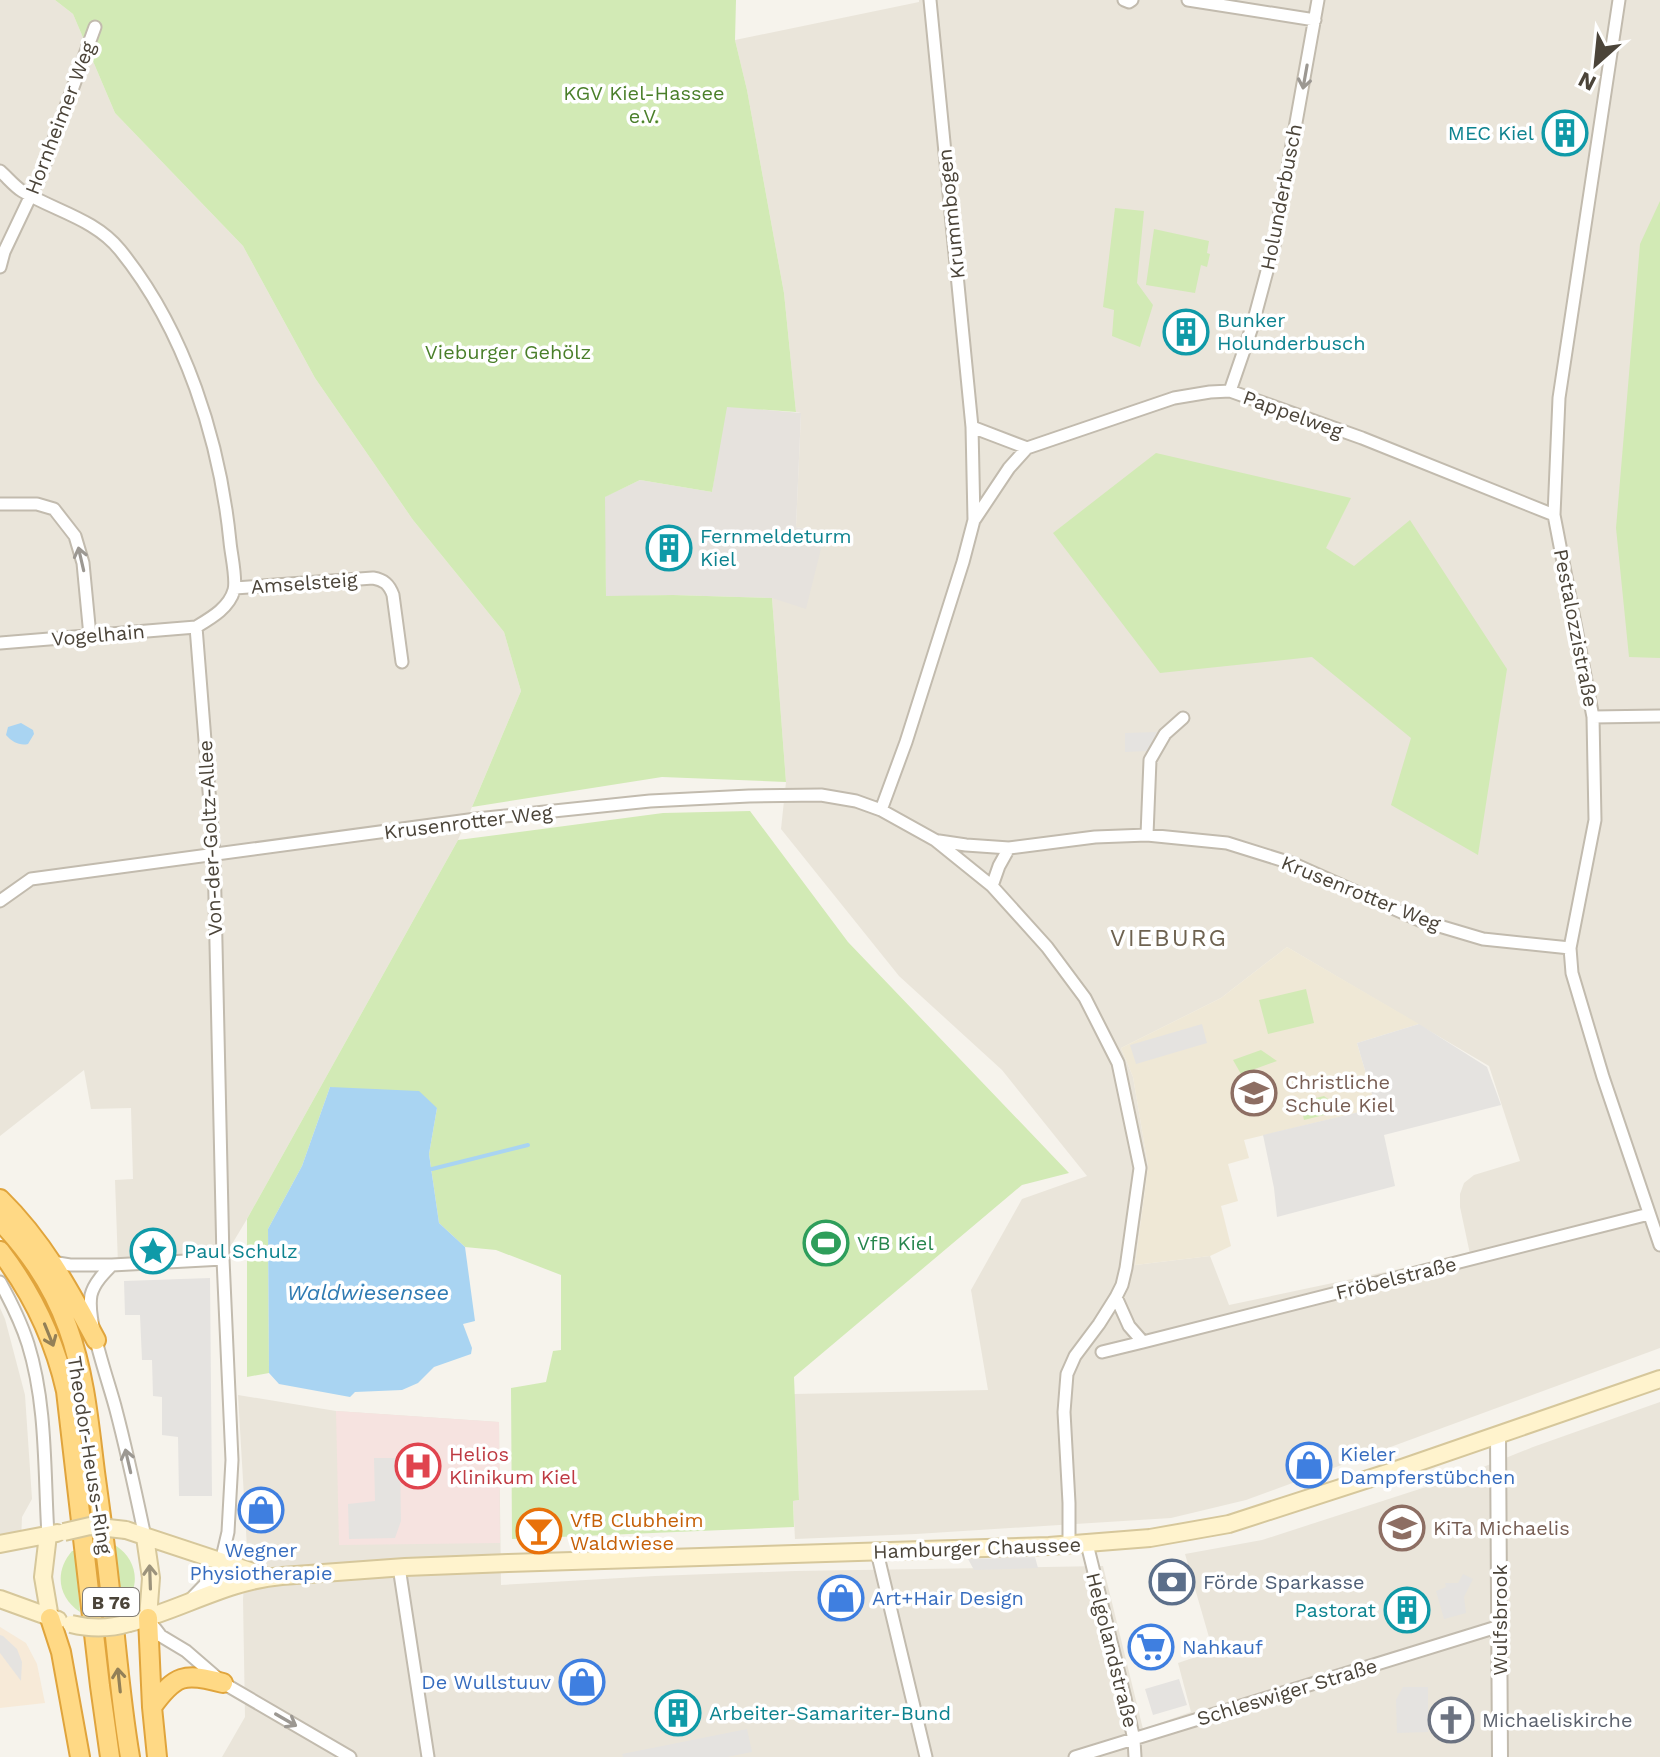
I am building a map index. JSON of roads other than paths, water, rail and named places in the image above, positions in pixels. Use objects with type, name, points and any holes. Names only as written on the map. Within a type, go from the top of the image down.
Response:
[{"type":"highway","points":[[0,1199],[38,1241],[96,1340]]},
{"type":"highway","name":"Theodor-Heuss-Ring","points":[[0,1221],[16,1238],[45,1280],[67,1325],[84,1384],[130,1757]]},
{"type":"highway","name":"Theodor-Heuss-Ring","points":[[0,1251],[40,1313],[60,1364],[66,1391],[110,1757]]},
{"type":"highway","points":[[50,1618],[61,1652],[80,1757]]},
{"type":"highway","points":[[148,1618],[157,1757]]},
{"type":"highway","points":[[152,1707],[176,1680],[199,1677],[223,1683]]},
{"type":"main road","name":"Hamburger Chaussee","points":[[0,1599],[71,1624],[91,1628],[117,1627],[268,1577],[399,1567],[1069,1545],[1150,1538],[1229,1524],[1326,1494],[1660,1379]]},
{"type":"main road","name":"Hamburger Chaussee","points":[[0,1544],[90,1526],[126,1530],[268,1577]]},
{"type":"main road","points":[[50,1618],[43,1577],[56,1534]]},
{"type":"main road","points":[[145,1537],[151,1578],[148,1618]]},
{"type":"street","name":"Krummbogen","points":[[881,810],[906,742],[974,520],[972,427],[930,0]]},
{"type":"street","points":[[1124,0],[1132,0]]},
{"type":"street","points":[[1188,0],[1315,20]]},
{"type":"street","name":"Holunderbusch","points":[[1230,391],[1252,327],[1274,245],[1318,0]]},
{"type":"street","name":"Pestalozzistraße","points":[[1619,0],[1559,398],[1554,515],[1593,717],[1595,820],[1570,948],[1572,973],[1603,1077],[1660,1245]]},
{"type":"street","name":"Hornheimer Weg","points":[[0,267],[2,251],[42,172],[95,27]]},
{"type":"street","points":[[0,171],[20,190],[86,221],[119,249],[149,292],[178,344],[199,398],[215,455],[227,511],[235,588],[227,604],[196,627]]},
{"type":"street","name":"Pappelweg","points":[[1027,448],[1174,398],[1230,391],[1362,438],[1554,515]]},
{"type":"street","points":[[972,427],[1027,448]]},
{"type":"street","name":"Krummbogen","points":[[974,520],[1009,468],[1027,448]]},
{"type":"street","points":[[0,504],[37,504],[54,509],[75,536],[83,563],[90,636]]},
{"type":"street","name":"Amselsteig","points":[[235,588],[379,579],[390,587],[393,595],[402,662]]},
{"type":"street","name":"Vogelhain","points":[[0,643],[196,627]]},
{"type":"street","name":"Von-der-Goltz-Allee","points":[[189,1602],[217,1572],[221,1562],[228,1532],[232,1460],[223,1259],[214,854],[196,627]]},
{"type":"street","points":[[1593,717],[1660,716]]},
{"type":"street","points":[[1147,835],[1150,760],[1165,734],[1183,718]]},
{"type":"street","name":"Krusenrotter Weg","points":[[0,901],[31,879],[476,819],[650,801],[821,795],[856,801],[881,810],[935,840],[992,886],[1047,947],[1085,998],[1118,1063],[1140,1168],[1122,1285],[1075,1356],[1067,1374],[1064,1412],[1069,1545]]},
{"type":"street","name":"Krusenrotter Weg","points":[[935,840],[1009,848],[1095,837],[1147,835],[1227,843],[1294,864],[1419,920],[1483,939],[1570,948]]},
{"type":"street","points":[[992,886],[1009,848]]},
{"type":"street","name":"Fröbelstraße","points":[[1102,1352],[1649,1214]]},
{"type":"street","points":[[52,1262],[112,1265],[223,1259]]},
{"type":"street","points":[[112,1265],[98,1281],[91,1296],[96,1340],[117,1411],[145,1537]]},
{"type":"street","name":"Theodor-Heuss-Ring","points":[[0,1282],[27,1340],[40,1397],[56,1534]]},
{"type":"street","points":[[1116,1297],[1129,1326],[1143,1342]]},
{"type":"street","name":"Wulfsbrook","points":[[1498,1435],[1500,1757]]},
{"type":"street","name":"Helgolandstraße","points":[[1087,1544],[1134,1740],[1135,1757]]},
{"type":"street","points":[[877,1552],[926,1757]]},
{"type":"street","points":[[399,1567],[428,1757]]},
{"type":"street","points":[[148,1618],[161,1636],[195,1658],[223,1683],[350,1757]]},
{"type":"street","name":"Schleswiger Straße","points":[[1075,1757],[1500,1626]]},
{"type":"water","points":[[21,723],[33,730],[28,744],[16,743],[6,735],[8,727]]},
{"type":"water","name":"Waldwiesensee","points":[[330,1087],[419,1091],[437,1108],[429,1154],[439,1223],[465,1247],[475,1321],[463,1324],[472,1348],[471,1354],[434,1367],[418,1383],[402,1390],[355,1392],[350,1397],[279,1384],[269,1373],[268,1229],[302,1166]]},
{"type":"waterway","points":[[432,1169],[528,1145]]},
{"type":"place","name":"MEC Kiel","points":[[1565,133]]},
{"type":"place","name":"Bunker Holunderbusch","points":[[1186,332]]},
{"type":"place","name":"Fernmeldeturm Kiel","points":[[669,548]]},
{"type":"place","name":"Christliche Schule Kiel","points":[[1254,1093]]},
{"type":"place","name":"VfB Kiel","points":[[826,1243]]},
{"type":"place","name":"Paul Schulz","points":[[153,1251]]},
{"type":"place","name":"Kieler Dampferstübchen","points":[[1309,1465]]},
{"type":"place","name":"Helios Klinikum Kiel","points":[[418,1466]]},
{"type":"place","name":"Wegner Physiotherapie","points":[[261,1510]]},
{"type":"place","name":"KiTa Michaelis","points":[[1402,1528]]},
{"type":"place","name":"VfB Clubheim Waldwiese","points":[[539,1531]]},
{"type":"place","name":"Förde Sparkasse","points":[[1172,1582]]},
{"type":"place","name":"Art+Hair Design","points":[[841,1598]]},
{"type":"place","name":"Pastorat","points":[[1407,1610]]},
{"type":"place","name":"Nahkauf","points":[[1151,1647]]},
{"type":"place","name":"De Wullstuuv","points":[[582,1682]]},
{"type":"place","name":"Arbeiter-Samariter-Bund","points":[[678,1713]]},
{"type":"place","name":"Michaeliskirche","points":[[1451,1720]]},
{"type":"district","name":"VIEBURG","points":[[1169,938]]},
{"type":"park label","name":"KGV Kiel-Hassee e.V.","points":[[644,104]]},
{"type":"park label","name":"Vieburger Gehölz","points":[[508,352]]}]
